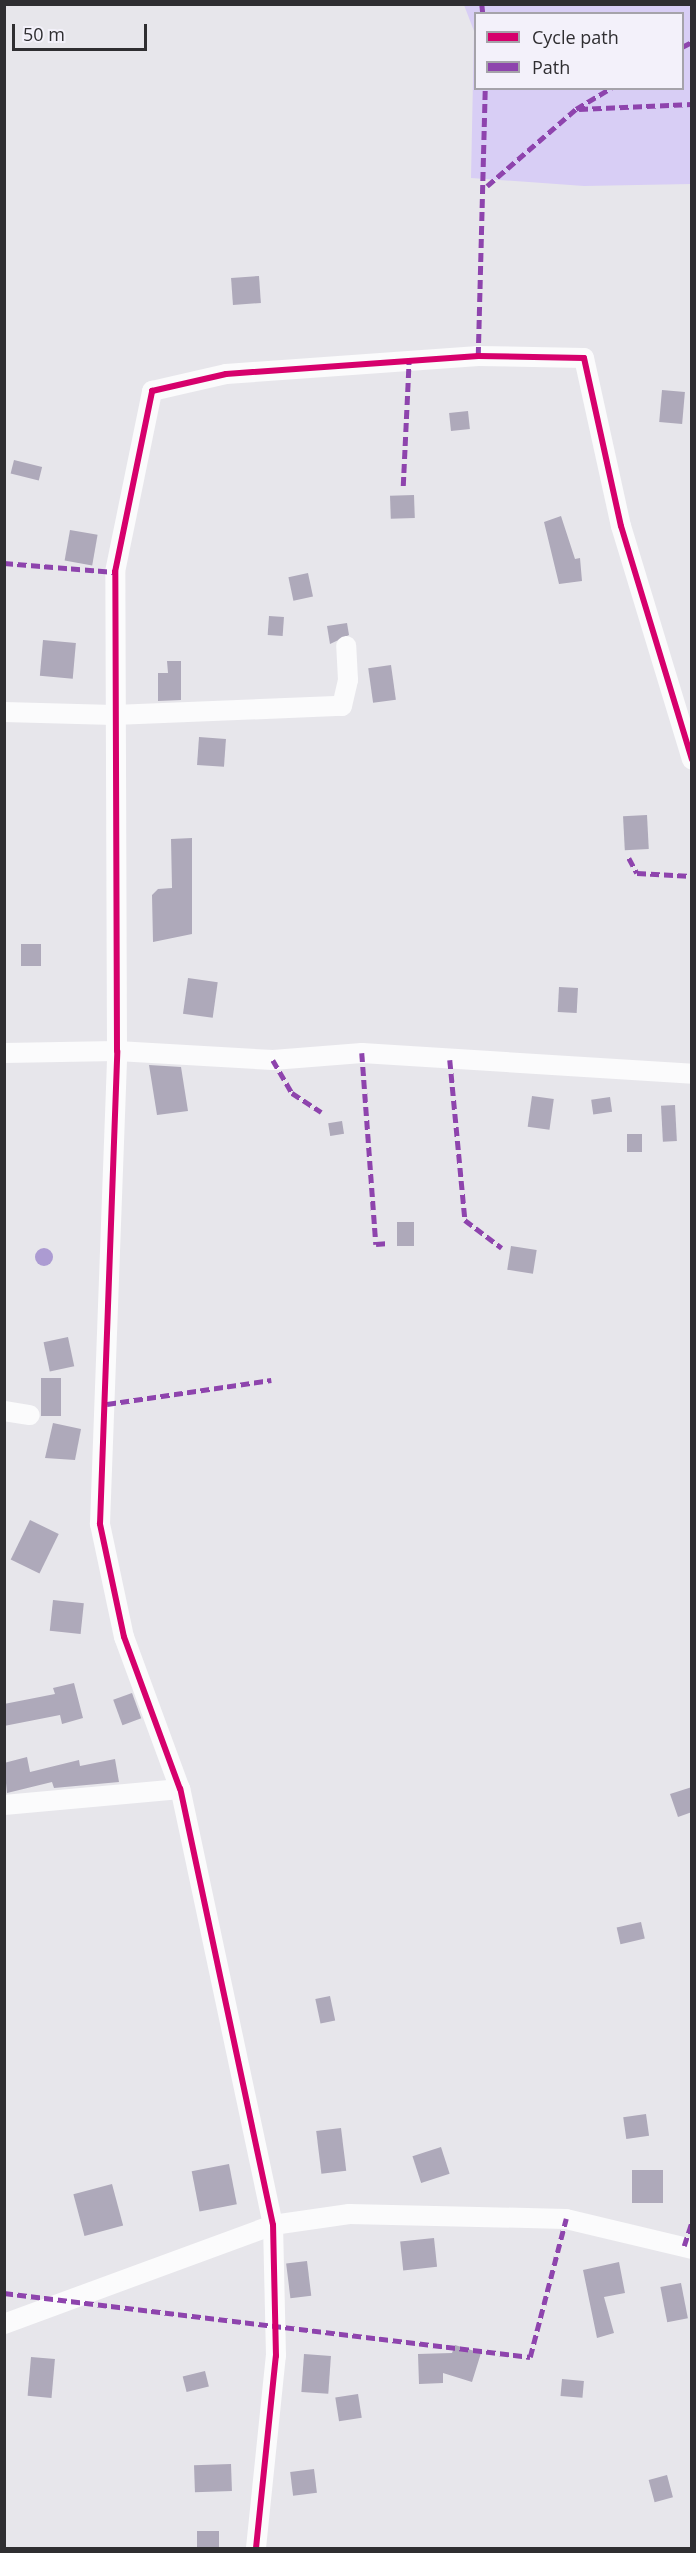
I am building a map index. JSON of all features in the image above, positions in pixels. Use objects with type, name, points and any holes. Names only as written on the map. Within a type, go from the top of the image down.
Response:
[{"type":"street","points":[[256,2548],[276,2356],[273,2225],[180,1789],[124,1637],[100,1524],[117,1050],[115,572],[152,391],[249,372],[478,356],[584,358],[621,526],[692,759]]},
{"type":"street","points":[[4,712],[114,715],[342,706],[348,680],[346,646]]},
{"type":"street","points":[[4,1053],[117,1050],[273,1060],[362,1053],[692,1074]]},
{"type":"street","points":[[4,1412],[30,1415]]},
{"type":"street","points":[[4,1805],[180,1789]]},
{"type":"street","points":[[4,2324],[273,2225],[349,2214],[472,2213],[566,2218],[692,2249]]},
{"type":"shaded area","points":[[464,5],[691,5],[691,184],[584,186],[471,178],[474,31]]},
{"type":"shaded area","points":[[40,1248],[48,1248],[53,1253],[51,1264],[40,1266],[35,1261],[35,1253]]},
{"type":"building","points":[[259,276],[261,303],[233,305],[231,278]]},
{"type":"building","points":[[662,390],[685,392],[682,424],[659,422]]},
{"type":"building","points":[[468,411],[470,429],[451,431],[449,413]]},
{"type":"building","points":[[14,460],[42,467],[39,481],[11,474]]},
{"type":"building","points":[[414,495],[415,518],[391,519],[390,496]]},
{"type":"building","points":[[561,516],[575,559],[580,558],[582,581],[559,584],[544,522]]},
{"type":"building","points":[[70,530],[98,535],[92,565],[65,561]]},
{"type":"building","points":[[308,573],[313,596],[293,601],[288,577]]},
{"type":"building","points":[[269,616],[284,617],[283,636],[268,635]]},
{"type":"building","points":[[347,623],[349,635],[330,644],[327,626]]},
{"type":"building","points":[[43,640],[76,643],[73,679],[40,676]]},
{"type":"building","points":[[167,661],[181,661],[181,700],[158,701],[158,673],[168,673]]},
{"type":"building","points":[[391,665],[396,700],[373,703],[368,668]]},
{"type":"building","points":[[199,737],[226,739],[224,767],[197,765]]},
{"type":"building","points":[[647,815],[649,849],[625,850],[623,816]]},
{"type":"building","points":[[192,838],[192,934],[153,942],[152,895],[158,889],[172,888],[171,839]]},
{"type":"building","points":[[21,944],[41,944],[41,966],[21,966]]},
{"type":"building","points":[[188,978],[218,982],[213,1018],[183,1014]]},
{"type":"building","points":[[559,987],[578,988],[577,1013],[558,1012]]},
{"type":"building","points":[[149,1065],[181,1067],[188,1111],[157,1115]]},
{"type":"building","points":[[532,1096],[554,1099],[549,1130],[528,1127]]},
{"type":"building","points":[[610,1097],[612,1112],[593,1114],[591,1100]]},
{"type":"building","points":[[675,1105],[677,1141],[663,1142],[661,1106]]},
{"type":"building","points":[[342,1121],[344,1134],[330,1136],[328,1123]]},
{"type":"building","points":[[627,1134],[642,1134],[642,1152],[627,1152]]},
{"type":"building","points":[[397,1222],[414,1222],[414,1246],[397,1246]]},
{"type":"building","points":[[511,1246],[537,1250],[533,1274],[507,1270]]},
{"type":"building","points":[[68,1337],[74,1366],[50,1372],[44,1342]]},
{"type":"building","points":[[41,1378],[61,1378],[61,1416],[41,1416]]},
{"type":"building","points":[[53,1423],[81,1429],[75,1460],[45,1458]]},
{"type":"building","points":[[30,1520],[59,1534],[39,1574],[11,1560]]},
{"type":"building","points":[[53,1600],[84,1603],[81,1634],[50,1631]]},
{"type":"building","points":[[74,1683],[83,1718],[62,1724],[60,1715],[4,1726],[4,1704],[55,1694],[53,1688]]},
{"type":"building","points":[[132,1693],[141,1718],[122,1725],[113,1700]]},
{"type":"building","points":[[27,1757],[30,1772],[79,1760],[80,1766],[115,1759],[119,1782],[54,1788],[52,1782],[7,1793],[4,1763]]},
{"type":"building","points":[[692,1787],[692,1812],[678,1817],[670,1794]]},
{"type":"building","points":[[641,1922],[645,1939],[620,1944],[617,1928]]},
{"type":"building","points":[[330,1996],[335,2020],[321,2024],[315,1999]]},
{"type":"building","points":[[646,2114],[649,2136],[626,2139],[623,2117]]},
{"type":"building","points":[[341,2128],[346,2171],[321,2174],[316,2131]]},
{"type":"building","points":[[441,2147],[450,2174],[421,2183],[412,2156]]},
{"type":"building","points":[[229,2164],[237,2204],[200,2211],[192,2171]]},
{"type":"building","points":[[632,2170],[663,2170],[663,2203],[632,2203]]},
{"type":"building","points":[[112,2184],[123,2226],[84,2236],[73,2194]]},
{"type":"building","points":[[434,2238],[437,2267],[403,2270],[400,2242]]},
{"type":"building","points":[[307,2261],[311,2296],[290,2298],[286,2264]]},
{"type":"building","points":[[619,2262],[625,2293],[604,2297],[614,2333],[597,2338],[583,2270]]},
{"type":"building","points":[[681,2283],[688,2318],[667,2322],[660,2287]]},
{"type":"building","points":[[455,2345],[481,2353],[472,2382],[443,2373],[443,2383],[419,2384],[418,2354],[452,2353]]},
{"type":"building","points":[[304,2354],[331,2356],[328,2394],[301,2392]]},
{"type":"building","points":[[31,2357],[55,2359],[52,2398],[28,2396]]},
{"type":"building","points":[[205,2371],[209,2387],[187,2392],[183,2377]]},
{"type":"building","points":[[562,2379],[584,2381],[582,2398],[561,2396]]},
{"type":"building","points":[[358,2394],[362,2418],[339,2421],[335,2398]]},
{"type":"building","points":[[231,2464],[232,2491],[195,2492],[194,2465]]},
{"type":"building","points":[[314,2469],[317,2493],[293,2496],[290,2472]]},
{"type":"building","points":[[667,2475],[673,2497],[655,2502],[649,2480]]},
{"type":"building","points":[[197,2531],[219,2531],[219,2548],[197,2548]]},
{"type":"marked path","points":[[482,4],[483,12]]},
{"type":"marked path","points":[[684,46],[692,42]]},
{"type":"marked path","points":[[478,356],[485,90]]},
{"type":"marked path","points":[[487,186],[576,109],[608,90]]},
{"type":"marked path","points":[[579,109],[692,104]]},
{"type":"marked path","points":[[403,486],[409,361]]},
{"type":"marked path","points":[[4,563],[115,572]]},
{"type":"marked path","points":[[629,858],[637,873],[692,876]]},
{"type":"marked path","points":[[362,1053],[376,1244],[389,1243]]},
{"type":"marked path","points":[[273,1060],[292,1093],[321,1112]]},
{"type":"marked path","points":[[450,1060],[465,1220],[502,1248]]},
{"type":"marked path","points":[[107,1404],[271,1380]]},
{"type":"marked path","points":[[4,2293],[530,2357],[566,2219]]},
{"type":"marked path","points":[[684,2246],[692,2222]]},
{"type":"cycle path","points":[[256,2548],[276,2356],[273,2225],[180,1789],[124,1637],[100,1524],[117,1051],[115,572],[152,391],[226,374],[478,356],[584,358],[621,526],[692,759]]}]
